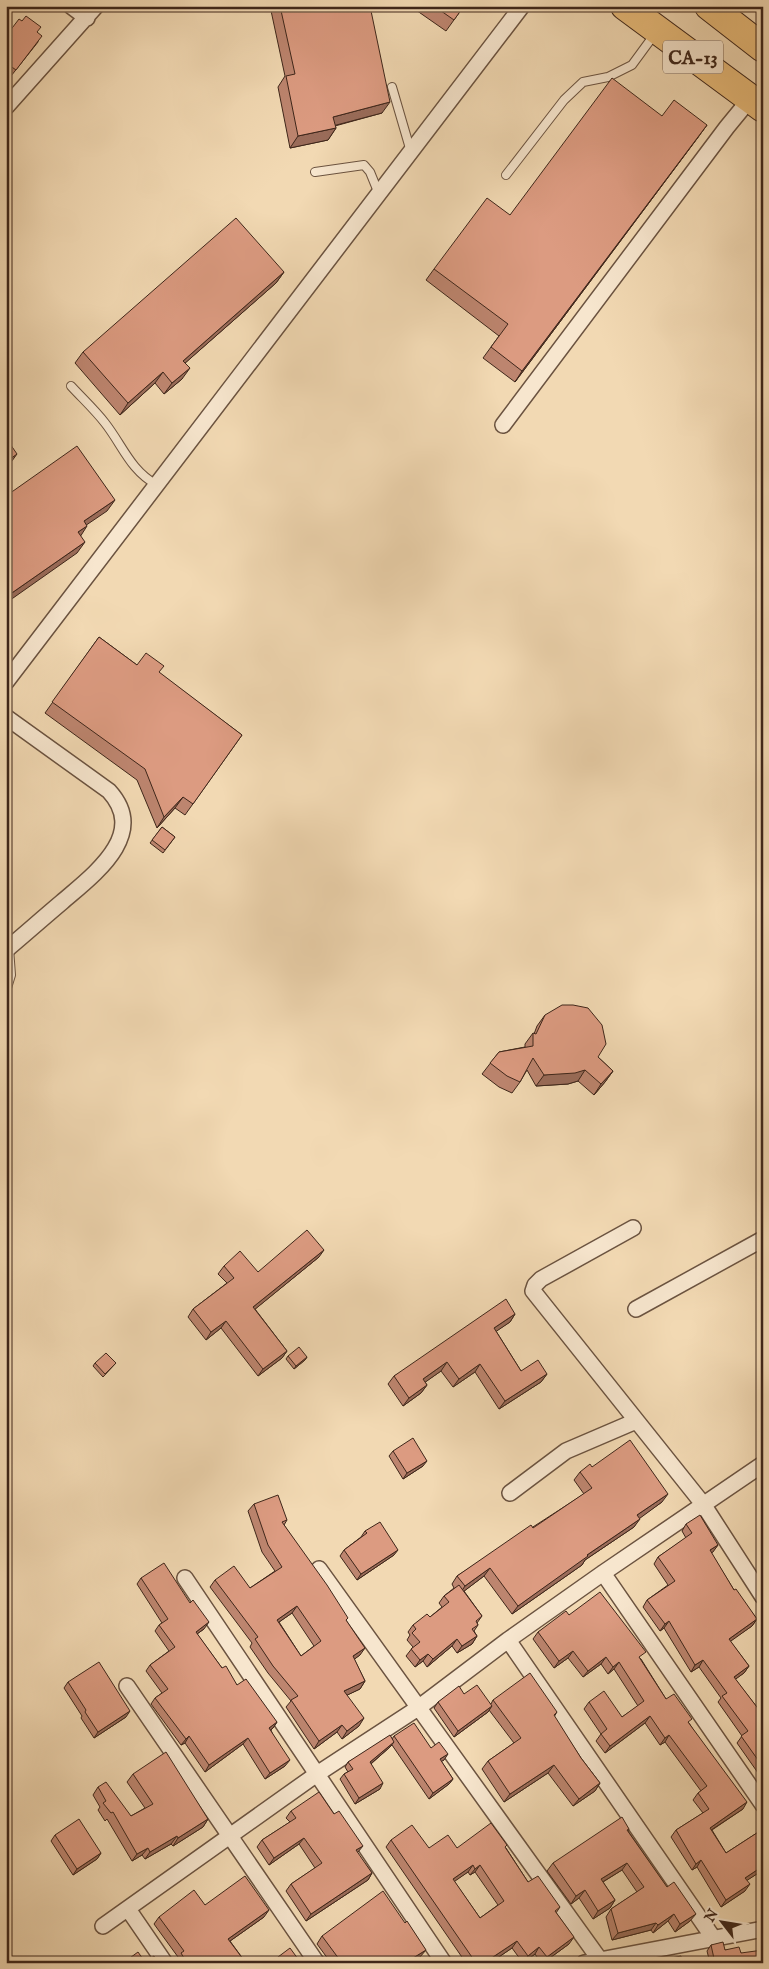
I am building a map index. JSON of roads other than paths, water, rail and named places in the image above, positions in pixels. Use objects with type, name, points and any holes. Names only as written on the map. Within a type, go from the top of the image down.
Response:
[{"type":"highway","name":"CA-13","points":[[624,6],[757,103]]},
{"type":"highway","name":"CA-13","points":[[709,6],[761,43]]},
{"type":"street","points":[[6,107],[91,12],[71,6]]},
{"type":"street","points":[[6,682],[522,6]]},
{"type":"street","points":[[502,425],[727,127],[757,103]]},
{"type":"street","points":[[6,717],[108,791],[118,802],[122,817],[121,836],[114,853],[100,869],[8,949]]},
{"type":"street","points":[[633,1228],[541,1279],[532,1291],[703,1504],[763,1598]]},
{"type":"street","points":[[636,1309],[763,1239]]},
{"type":"street","points":[[510,1492],[566,1451],[636,1421]]},
{"type":"street","points":[[103,1926],[317,1774],[418,1708],[508,1640],[603,1573],[763,1464]]},
{"type":"street","points":[[319,1569],[600,1960]]},
{"type":"street","points":[[603,1573],[763,1805]]},
{"type":"street","points":[[185,1578],[444,1963]]},
{"type":"street","points":[[508,1640],[714,1939]]},
{"type":"street","points":[[126,1686],[317,1963]]},
{"type":"street","points":[[128,1909],[165,1963]]},
{"type":"street","points":[[584,1963],[763,1929]]},
{"type":"lane","points":[[506,175],[564,100],[583,82],[608,77],[632,65],[657,31]]},
{"type":"lane","points":[[392,87],[411,152]]},
{"type":"lane","points":[[315,172],[364,165],[370,172],[379,194]]},
{"type":"lane","points":[[71,386],[106,424],[126,458],[138,472],[157,485]]},
{"type":"lane","points":[[6,991],[11,975],[8,949]]}]
